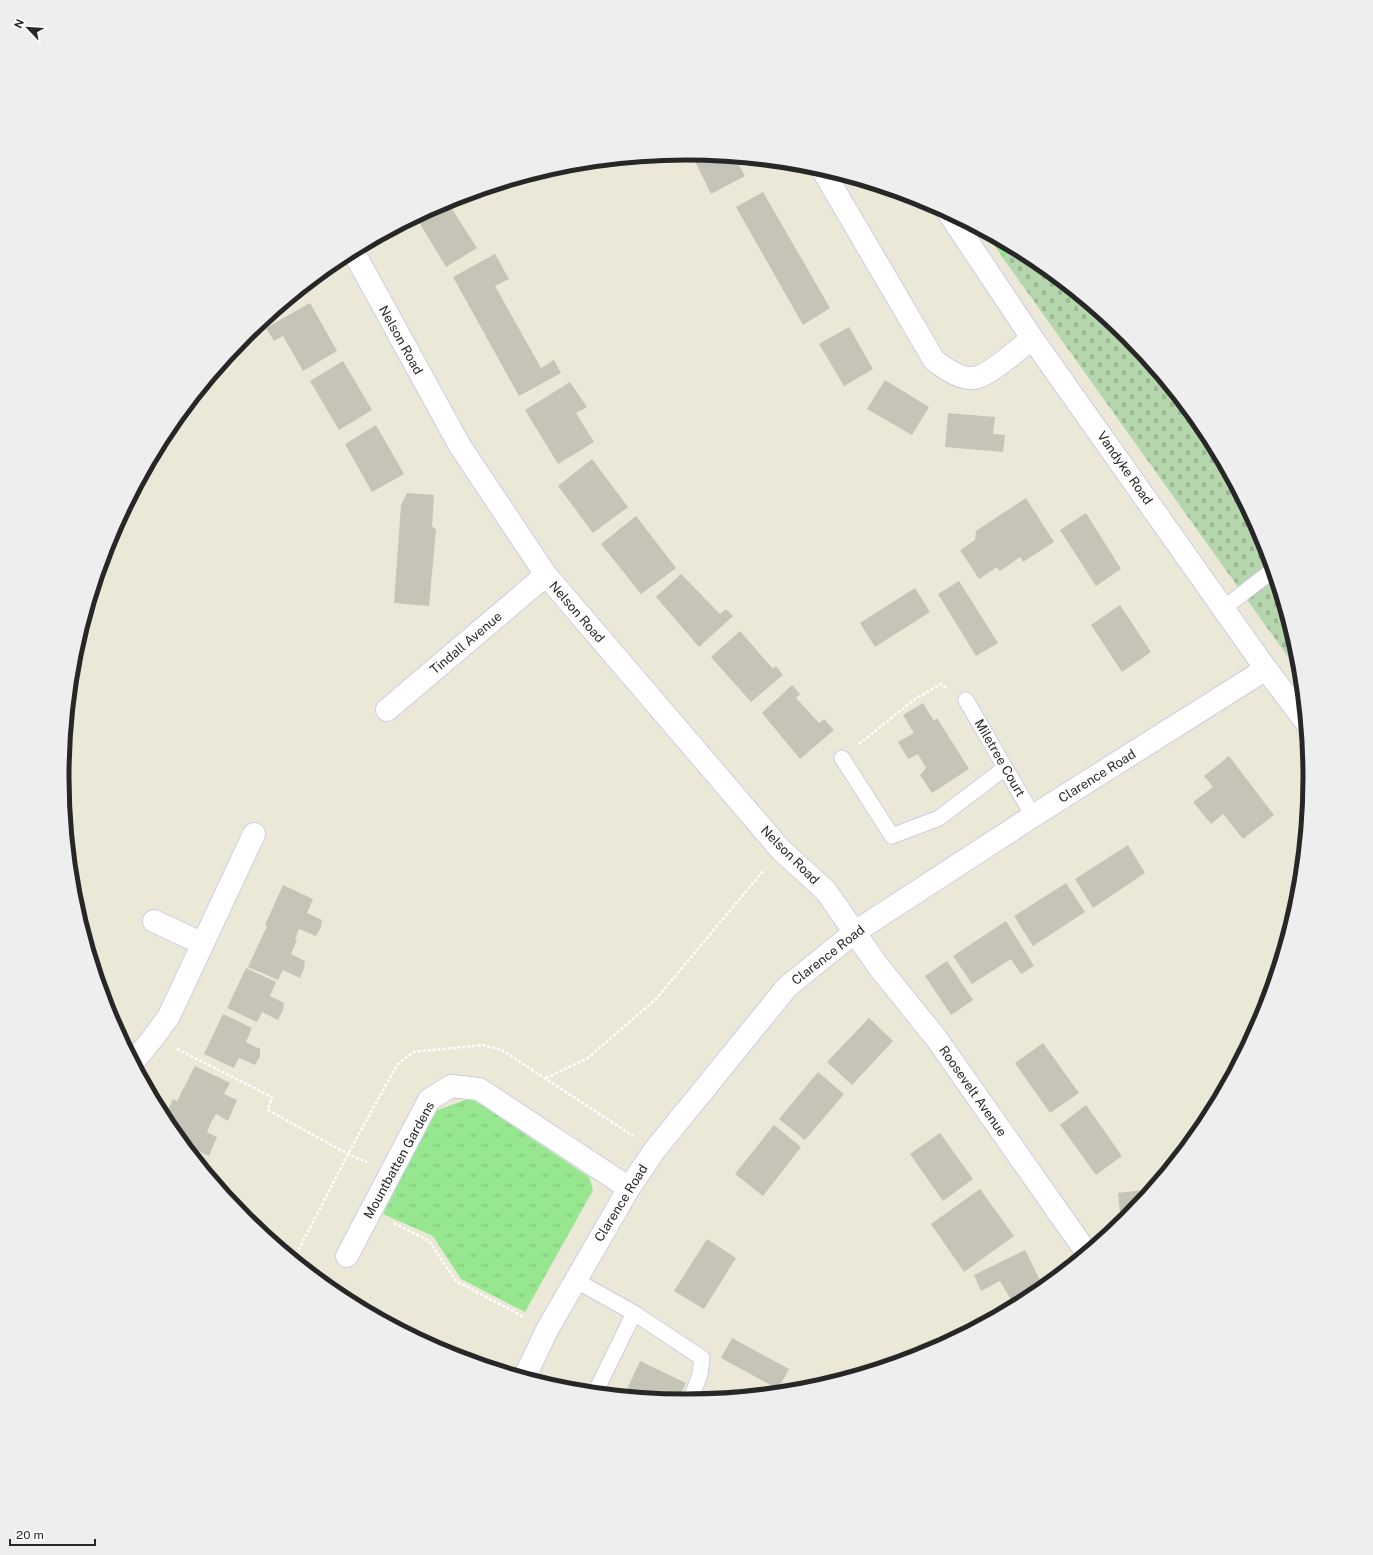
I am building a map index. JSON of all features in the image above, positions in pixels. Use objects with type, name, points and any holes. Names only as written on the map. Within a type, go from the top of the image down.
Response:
[{"type":"street","points":[[826,176],[934,360],[944,368],[959,375],[973,378],[986,373],[1032,338]]},
{"type":"street","name":"Vandyke Road","points":[[954,221],[1032,338],[1266,669],[1301,715]]},
{"type":"street","name":"Nelson Road","points":[[356,256],[460,446],[546,575],[781,850],[826,891],[856,932]]},
{"type":"street","name":"Tindall Avenue","points":[[387,710],[546,575]]},
{"type":"street","name":"Clarence Road","points":[[526,1374],[547,1330],[575,1280],[629,1188],[654,1150],[787,987],[856,932],[1033,816],[1266,669]]},
{"type":"street","points":[[137,1058],[154,1038],[169,1016],[254,834]]},
{"type":"street","points":[[154,921],[203,944]]},
{"type":"street","name":"Roosevelt Avenue","points":[[856,932],[878,966],[936,1038],[1084,1249]]},
{"type":"street","name":"Mountbatten Gardens","points":[[347,1256],[429,1100],[451,1086],[479,1089],[629,1188]]},
{"type":"lane","points":[[1224,608],[1269,573]]},
{"type":"lane","name":"Miletree Court","points":[[966,700],[1033,816]]},
{"type":"lane","points":[[842,758],[892,836],[940,818],[1005,768]]},
{"type":"lane","points":[[575,1280],[634,1313],[702,1358],[700,1374],[693,1395]]},
{"type":"lane","points":[[597,1388],[634,1313]]},
{"type":"path","points":[[842,758],[915,698],[941,684],[966,700]]},
{"type":"path","points":[[545,1078],[588,1058],[656,999],[781,850]]},
{"type":"path","points":[[154,1038],[272,1097],[268,1110],[348,1154],[392,1172]]},
{"type":"path","points":[[371,1211],[429,1242],[456,1281],[547,1330]]},
{"type":"green space","points":[[992,241],[1011,253],[1003,258]]},
{"type":"green space","points":[[1011,253],[1030,264],[1094,313],[1151,370],[1200,434],[1240,504],[1257,541],[1283,618],[1293,664],[1003,258]]},
{"type":"green space","points":[[471,1098],[589,1177],[593,1190],[525,1312],[461,1279],[433,1236],[383,1214],[435,1111]]},
{"type":"building","points":[[695,160],[737,162],[745,176],[711,194]]},
{"type":"building","points":[[763,192],[830,308],[803,325],[736,207]]},
{"type":"building","points":[[451,207],[477,248],[446,267],[419,221]]},
{"type":"building","points":[[495,254],[509,279],[495,286],[541,368],[554,360],[561,373],[519,396],[453,277]]},
{"type":"building","points":[[310,303],[337,351],[303,371],[283,336],[274,341],[266,328]]},
{"type":"building","points":[[849,327],[873,369],[844,386],[819,344]]},
{"type":"building","points":[[343,361],[372,410],[339,430],[310,381]]},
{"type":"building","points":[[885,380],[929,407],[912,435],[867,409]]},
{"type":"building","points":[[570,382],[587,407],[576,413],[594,442],[558,464],[525,410]]},
{"type":"building","points":[[948,413],[995,417],[993,434],[1005,435],[1003,452],[945,447]]},
{"type":"building","points":[[376,425],[404,474],[372,492],[345,444]]},
{"type":"building","points":[[592,459],[628,507],[593,533],[558,486]]},
{"type":"building","points":[[407,493],[434,495],[432,526],[436,530],[429,606],[394,603],[401,505]]},
{"type":"building","points":[[1026,498],[1054,542],[1023,562],[1020,557],[1000,571],[997,567],[979,579],[960,550],[975,540],[976,531]]},
{"type":"building","points":[[1086,513],[1121,569],[1096,586],[1060,530]]},
{"type":"building","points":[[636,516],[676,568],[641,594],[601,544]]},
{"type":"building","points":[[681,574],[720,614],[726,609],[733,616],[699,647],[656,597]]},
{"type":"building","points":[[959,581],[998,643],[976,656],[938,594]]},
{"type":"building","points":[[915,588],[930,612],[875,647],[860,623]]},
{"type":"building","points":[[1120,605],[1151,652],[1122,672],[1091,625]]},
{"type":"building","points":[[740,631],[773,669],[776,666],[783,675],[751,702],[711,657]]},
{"type":"building","points":[[792,685],[800,694],[796,698],[819,723],[824,719],[834,730],[800,759],[762,713]]},
{"type":"building","points":[[923,703],[934,721],[937,718],[969,769],[932,793],[920,775],[926,768],[918,754],[908,759],[898,742],[914,733],[903,715]]},
{"type":"building","points":[[1229,756],[1274,815],[1243,839],[1223,814],[1211,824],[1193,802],[1213,787],[1204,776]]},
{"type":"building","points":[[1128,845],[1145,873],[1093,908],[1075,879]]},
{"type":"building","points":[[1066,883],[1085,912],[1033,946],[1014,916]]},
{"type":"building","points":[[283,885],[313,899],[307,913],[322,920],[321,927],[316,936],[299,929],[295,939],[297,940],[291,954],[305,961],[300,978],[283,970],[278,980],[248,967],[267,926],[265,925]]},
{"type":"building","points":[[1006,921],[1034,966],[1021,974],[1011,959],[972,984],[953,956]]},
{"type":"building","points":[[947,961],[973,1000],[951,1015],[925,976]]},
{"type":"building","points":[[246,968],[276,982],[270,996],[284,1003],[283,1010],[278,1020],[262,1012],[257,1022],[227,1008]]},
{"type":"building","points":[[223,1014],[252,1028],[246,1042],[260,1049],[260,1056],[255,1065],[239,1058],[234,1068],[204,1054]]},
{"type":"building","points":[[869,1018],[893,1041],[852,1085],[827,1062]]},
{"type":"building","points":[[1043,1043],[1079,1093],[1050,1113],[1015,1063]]},
{"type":"building","points":[[195,1066],[230,1083],[224,1094],[237,1100],[228,1121],[216,1114],[210,1124],[207,1132],[217,1137],[209,1156],[194,1149],[167,1111],[173,1099],[177,1101]]},
{"type":"building","points":[[818,1072],[844,1094],[805,1140],[779,1119]]},
{"type":"building","points":[[1086,1105],[1122,1156],[1096,1175],[1060,1125]]},
{"type":"building","points":[[774,1125],[801,1147],[763,1196],[735,1174]]},
{"type":"building","points":[[940,1133],[973,1179],[943,1201],[910,1154]]},
{"type":"building","points":[[980,1189],[1014,1236],[964,1272],[931,1224]]},
{"type":"building","points":[[1146,1190],[1125,1212],[1120,1212],[1118,1193]]},
{"type":"building","points":[[707,1239],[736,1258],[704,1309],[674,1291]]},
{"type":"building","points":[[1025,1250],[1041,1283],[1012,1302],[1000,1281],[981,1291],[974,1275]]},
{"type":"building","points":[[1009,1303],[992,1314],[991,1313]]},
{"type":"building","points":[[732,1338],[789,1369],[779,1388],[777,1388],[721,1358]]},
{"type":"building","points":[[640,1361],[686,1383],[681,1395],[626,1392]]}]
